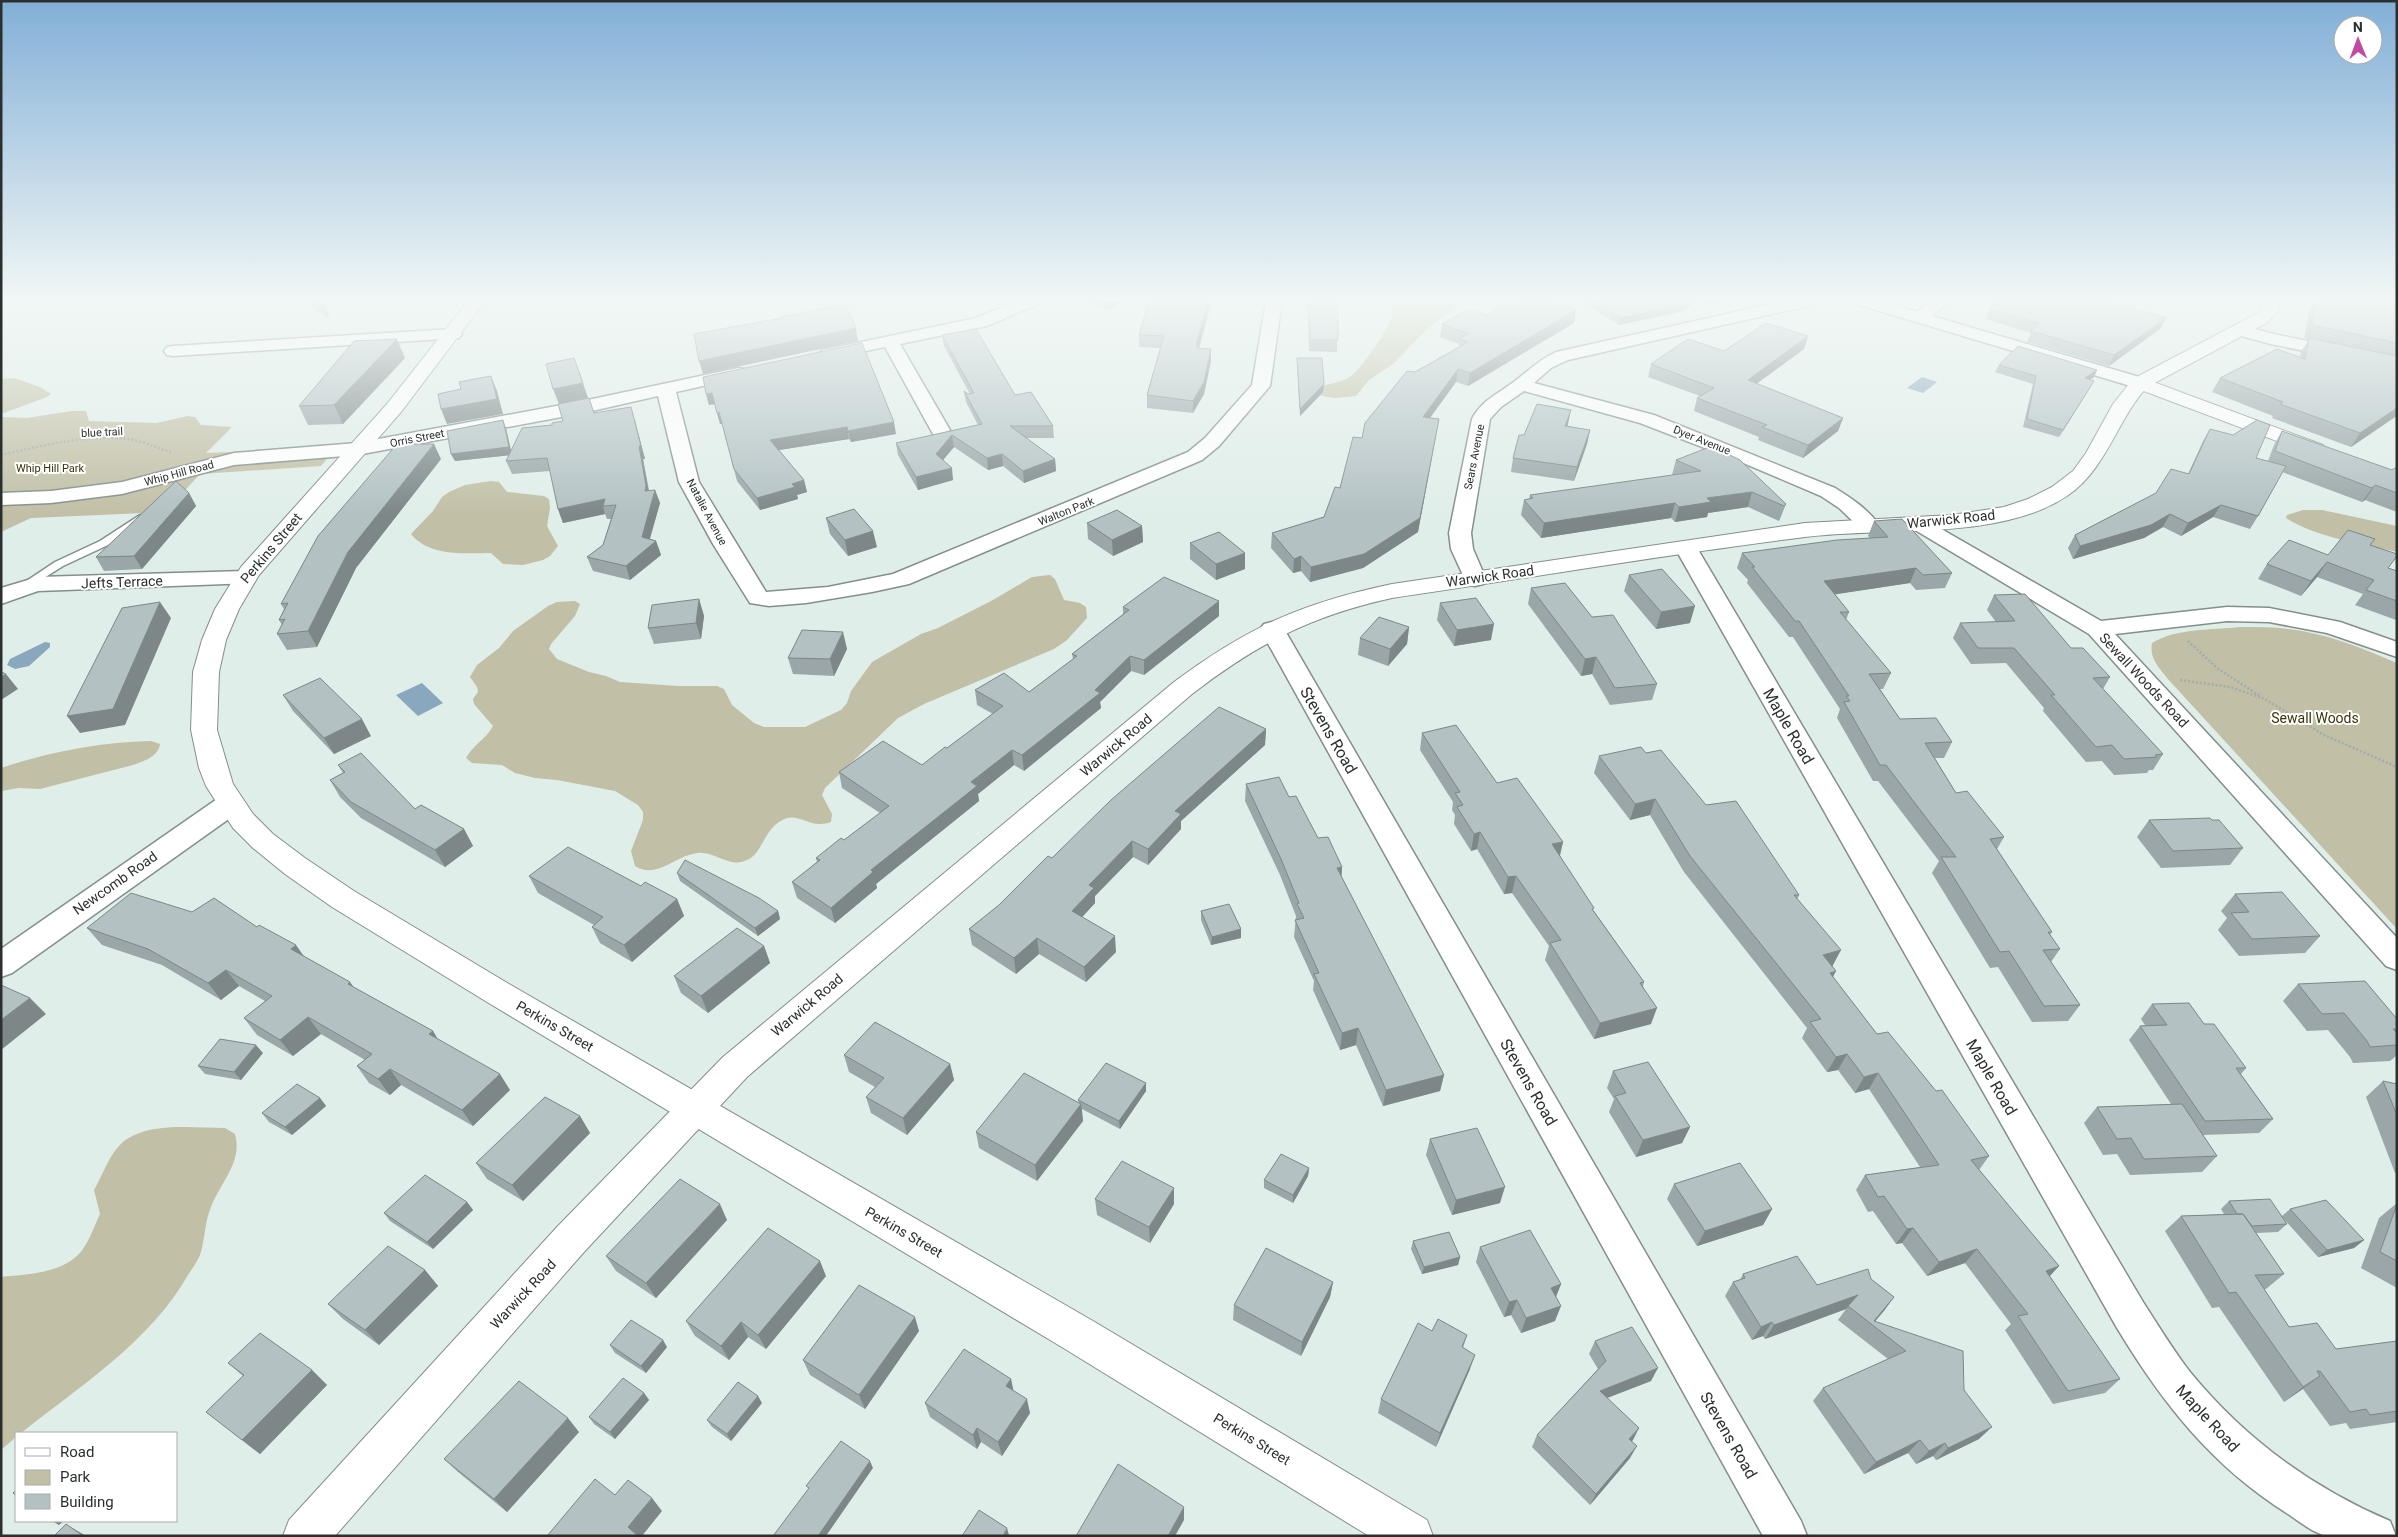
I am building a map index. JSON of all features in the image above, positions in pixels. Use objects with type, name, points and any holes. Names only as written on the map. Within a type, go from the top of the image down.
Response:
[{"type":"main road","name":"Perkins Street","points":[[422,373],[394,408],[263,554],[245,578],[227,609],[214,640],[206,672],[204,730],[213,768],[230,804],[243,821],[263,841],[343,899],[507,998],[1079,1335],[1411,1536]]},
{"type":"main road","points":[[2140,383],[2159,373]]},
{"type":"main road","points":[[2140,383],[2331,455]]},
{"type":"main road","name":"Warwick Road","points":[[313,1533],[485,1334],[694,1107],[735,1067],[1183,688],[1224,657],[1272,628],[1307,613],[1342,602],[1475,579],[1805,530],[1868,525],[1917,524],[2002,514],[2034,503],[2062,490],[2087,467],[2126,398],[2140,383]]},
{"type":"street","name":"Orris Street","points":[[357,449],[666,389],[739,373]]},
{"type":"street","points":[[908,373],[940,430]]},
{"type":"street","name":"Walton Park","points":[[758,598],[772,600],[874,586],[901,579],[1195,456],[1218,436],[1261,386],[1263,373]]},
{"type":"street","name":"Sears Avenue","points":[[1475,579],[1462,550],[1460,533],[1481,420],[1489,407],[1535,373]]},
{"type":"street","points":[[2105,373],[2140,383]]},
{"type":"street","name":"Dyer Avenue","points":[[1521,385],[1647,419],[1739,454],[1828,492],[1846,504],[1868,525]]},
{"type":"street","name":"Natalie Avenue","points":[[666,389],[689,482],[724,544],[758,598]]},
{"type":"street","name":"Whip Hill Road","points":[[1,499],[51,497],[122,488],[196,468],[241,459],[357,449]]},
{"type":"street","points":[[1917,524],[2061,606],[2097,629]]},
{"type":"street","name":"Maple Road","points":[[1686,548],[2130,1315],[2160,1362],[2200,1414],[2259,1468],[2330,1515],[2375,1536]]},
{"type":"street","name":"Jefts Terrace","points":[[1,597],[22,587],[38,584],[245,578]]},
{"type":"street","name":"Sewall Woods Road","points":[[2097,629],[2241,614],[2284,616],[2332,627],[2397,650]]},
{"type":"street","name":"Stevens Road","points":[[1272,628],[1786,1536]]},
{"type":"street","name":"Sewall Woods Road","points":[[2097,629],[2397,958]]},
{"type":"street","name":"Newcomb Road","points":[[1,965],[230,804]]},
{"type":"lane","points":[[22,587],[59,564],[104,543],[140,518]]},
{"type":"path","name":"blue trail","points":[[1,456],[20,451],[114,438],[146,442],[156,448],[188,458],[194,462],[196,468]]},
{"type":"path","points":[[2167,622],[2217,668],[2265,699],[2324,735],[2397,767]]},
{"type":"path","points":[[2140,674],[2230,687],[2265,699]]},
{"type":"green space","points":[[1355,373],[1380,373],[1369,380],[1356,396],[1334,398],[1312,394],[1309,387],[1331,384]]},
{"type":"green space","points":[[14,378],[40,387],[51,394],[1,414],[1,379]]},
{"type":"green space","name":"Whip Hill Park","points":[[71,411],[86,411],[89,421],[156,423],[188,416],[195,417],[201,425],[232,427],[206,453],[337,447],[321,466],[200,474],[178,498],[144,513],[31,518],[1,532],[1,417],[27,418]]},
{"type":"green space","points":[[491,481],[499,482],[507,492],[544,496],[549,499],[550,508],[547,526],[558,546],[550,556],[543,560],[523,565],[503,564],[491,553],[448,552],[427,547],[411,534],[433,511],[442,497],[449,492],[465,485]]},
{"type":"green space","points":[[2303,510],[2322,510],[2397,526],[2397,552],[2325,535],[2298,525],[2286,518],[2287,515]]},
{"type":"green space","points":[[1050,575],[1055,579],[1064,600],[1080,603],[1086,607],[1087,618],[1067,640],[1054,649],[924,704],[898,718],[825,788],[822,795],[832,814],[831,822],[816,824],[791,817],[780,821],[769,832],[754,856],[742,862],[729,861],[705,853],[698,853],[659,869],[643,870],[635,866],[631,851],[643,820],[643,812],[638,805],[615,791],[557,780],[535,778],[515,773],[502,765],[472,763],[466,758],[493,726],[474,704],[473,699],[478,692],[470,677],[477,665],[499,648],[513,631],[548,606],[557,602],[575,601],[580,604],[575,616],[551,644],[549,649],[557,659],[620,682],[678,686],[717,686],[724,689],[732,705],[754,723],[764,727],[805,727],[841,710],[847,703],[851,691],[872,662],[921,634],[938,628],[993,600],[1032,577]]},
{"type":"green space","name":"Sewall Woods","points":[[2241,627],[2282,628],[2316,634],[2357,647],[2397,663],[2397,929],[2167,678],[2153,658],[2152,643],[2162,638],[2195,630]]},
{"type":"green space","points":[[151,741],[160,744],[156,752],[150,758],[133,765],[40,789],[19,788],[1,791],[1,768],[37,757],[75,749],[114,743]]},
{"type":"green space","points":[[188,1127],[225,1128],[235,1134],[237,1144],[233,1163],[211,1207],[200,1255],[172,1299],[134,1342],[90,1380],[22,1432],[15,1432],[15,1438],[1,1450],[1,1277],[52,1270],[78,1255],[88,1241],[100,1214],[94,1190],[121,1143],[149,1130]]},
{"type":"water","points":[[1922,377],[1937,382],[1923,393],[1907,388]]},
{"type":"water","points":[[45,642],[50,643],[50,647],[29,666],[15,669],[7,665],[10,659]]},
{"type":"water","points":[[422,683],[443,703],[418,716],[396,695]]},
{"type":"building","points":[[327,373],[365,373],[334,405],[299,406]]},
{"type":"building","points":[[548,373],[579,373],[583,383],[553,389]]},
{"type":"building","points":[[723,373],[874,373],[894,422],[848,431],[847,427],[770,440],[804,480],[792,484],[795,487],[757,498],[734,469],[719,412],[717,413],[712,393],[706,394],[703,377]]},
{"type":"building","points":[[963,373],[1002,373],[1015,395],[1031,392],[1053,426],[1010,426],[1055,459],[1023,471],[1002,454],[987,458],[952,435],[936,454],[952,468],[916,477],[896,443],[982,424],[964,391],[968,394],[974,393]]},
{"type":"building","points":[[1153,373],[1206,373],[1204,382],[1193,401],[1147,395]]},
{"type":"building","points":[[1298,373],[1323,373],[1324,384],[1300,409]]},
{"type":"building","points":[[1406,373],[1455,373],[1423,417],[1439,419],[1420,518],[1364,554],[1311,567],[1301,556],[1294,559],[1272,533],[1324,517],[1335,487],[1340,488],[1353,437],[1362,438],[1365,423]]},
{"type":"building","points":[[1674,373],[1758,373],[1748,380],[1843,418],[1808,445],[1762,427],[1767,425],[1697,398],[1714,388]]},
{"type":"building","points":[[2025,373],[2093,373],[2085,378],[2094,381],[2063,430],[2027,419],[2036,376]]},
{"type":"building","points":[[2230,373],[2397,373],[2397,408],[2360,433],[2280,404],[2283,402],[2220,378]]},
{"type":"building","points":[[491,376],[497,399],[441,409],[438,394],[461,389],[459,382]]},
{"type":"building","points":[[589,398],[594,413],[631,407],[641,446],[639,446],[646,486],[645,491],[655,490],[642,537],[656,541],[626,566],[587,557],[603,545],[616,505],[603,506],[605,499],[558,509],[547,458],[506,461],[522,428],[552,425],[552,423],[563,421],[558,404]]},
{"type":"building","points":[[1537,404],[1571,410],[1565,426],[1590,430],[1577,467],[1513,458],[1519,435],[1524,435]]},
{"type":"building","points":[[503,420],[509,447],[451,454],[447,431]]},
{"type":"building","points":[[2257,420],[2270,425],[2256,458],[2286,466],[2258,516],[2221,505],[2188,523],[2170,514],[2151,525],[2080,546],[2075,535],[2156,493],[2171,469],[2189,474],[2210,429],[2233,435]]},
{"type":"building","points":[[2282,431],[2392,470],[2397,468],[2397,493],[2375,485],[2372,488],[2275,451]]},
{"type":"building","points":[[397,444],[434,444],[348,552],[308,631],[277,634],[285,619],[279,620],[288,603],[281,604],[318,536]]},
{"type":"building","points":[[1712,446],[1740,460],[1786,504],[1784,506],[1752,492],[1707,498],[1711,502],[1679,507],[1675,503],[1544,523],[1524,500],[1533,498],[1530,495],[1701,471],[1676,460]]},
{"type":"building","points":[[176,481],[189,493],[134,556],[96,557]]},
{"type":"building","points":[[854,509],[873,531],[845,540],[826,518]]},
{"type":"building","points":[[1117,510],[1142,526],[1112,540],[1087,523]]},
{"type":"building","points":[[1902,519],[1952,573],[1923,575],[1916,568],[1824,581],[1849,612],[1840,612],[1891,673],[1869,674],[1900,719],[1936,718],[1952,742],[1925,743],[1956,793],[1967,791],[2004,837],[1990,839],[2052,932],[2048,932],[2060,949],[2043,950],[2080,1005],[2044,1006],[2009,951],[2000,952],[1941,857],[1956,857],[1886,765],[1880,765],[1844,702],[1850,701],[1846,696],[1849,696],[1799,621],[1795,621],[1752,567],[1755,567],[1742,553],[1837,540],[1888,537],[1874,521]]},
{"type":"building","points":[[2348,530],[2375,539],[2370,545],[2397,554],[2388,568],[2397,571],[2397,601],[2366,590],[2374,580],[2327,562],[2311,581],[2267,564],[2289,540],[2328,555]]},
{"type":"building","points":[[1219,532],[1245,553],[1216,564],[1190,543]]},
{"type":"building","points":[[1662,569],[1695,606],[1661,612],[1629,575]]},
{"type":"building","points":[[1164,577],[1219,601],[1144,660],[1130,656],[1095,690],[1100,693],[1022,755],[1012,750],[971,782],[977,786],[871,870],[873,872],[831,908],[792,882],[820,860],[816,858],[841,838],[844,840],[889,806],[839,772],[883,741],[922,765],[1003,706],[975,690],[1004,673],[1029,692],[1077,656],[1072,654],[1129,610],[1123,607]]},
{"type":"building","points":[[1565,583],[1592,617],[1613,615],[1657,684],[1615,688],[1596,657],[1585,659],[1531,588]]},
{"type":"building","points":[[2025,594],[2071,648],[2083,648],[2110,677],[2093,678],[2163,754],[2155,755],[2157,757],[2124,759],[2112,745],[2096,747],[2051,695],[2055,695],[2014,648],[1978,648],[1960,623],[2015,621],[1994,595]]},
{"type":"building","points":[[1476,598],[1494,624],[1457,630],[1440,603]]},
{"type":"building","points":[[699,599],[696,623],[648,628],[652,605]]},
{"type":"building","points":[[160,602],[113,709],[67,716],[122,608]]},
{"type":"building","points":[[1379,617],[1409,627],[1390,649],[1360,638]]},
{"type":"building","points":[[802,630],[843,632],[830,659],[788,658]]},
{"type":"building","points":[[320,678],[362,719],[324,738],[283,695]]},
{"type":"building","points":[[1219,707],[1266,729],[1175,811],[1181,814],[1148,849],[1132,841],[1089,885],[1094,888],[1072,911],[1115,936],[1084,967],[1037,938],[1014,958],[969,929],[999,905],[1048,856],[1052,858],[1111,800]]},
{"type":"building","points":[[1456,725],[1497,783],[1517,778],[1563,842],[1552,844],[1594,908],[1592,909],[1644,982],[1640,983],[1657,1008],[1600,1023],[1550,943],[1561,940],[1516,876],[1508,877],[1480,832],[1474,834],[1457,807],[1463,805],[1455,793],[1460,792],[1422,733]]},
{"type":"building","points":[[1641,747],[1646,753],[1661,750],[1706,805],[1736,801],[1799,895],[1794,895],[1841,950],[1823,955],[1836,971],[1830,973],[1877,1034],[1888,1032],[1936,1091],[1942,1090],[1989,1156],[1971,1160],[2059,1266],[2046,1271],[2120,1379],[2068,1391],[2018,1316],[2028,1314],[1977,1249],[1939,1262],[1913,1228],[1907,1229],[1884,1196],[1878,1197],[1865,1175],[1939,1165],[1878,1073],[1864,1077],[1847,1054],[1836,1057],[1810,1022],[1821,1019],[1690,856],[1655,799],[1635,804],[1599,756]]},
{"type":"building","points":[[361,753],[415,809],[421,805],[464,829],[435,850],[351,802],[330,780],[345,772],[338,765]]},
{"type":"building","points":[[1279,777],[1289,797],[1296,796],[1318,838],[1328,837],[1342,867],[1337,868],[1444,1075],[1386,1090],[1358,1028],[1342,1033],[1314,974],[1319,973],[1295,920],[1304,918],[1297,904],[1299,903],[1246,784]]},
{"type":"building","points":[[2210,818],[2212,820],[2219,820],[2243,848],[2173,851],[2149,820]]},
{"type":"building","points":[[568,847],[641,886],[645,882],[677,899],[624,945],[592,927],[603,917],[529,876]]},
{"type":"building","points":[[685,860],[759,898],[778,911],[755,928],[677,873]]},
{"type":"building","points":[[2282,892],[2320,936],[2252,939],[2231,913],[2249,912],[2235,894]]},
{"type":"building","points":[[131,893],[192,912],[214,898],[257,927],[259,925],[296,945],[291,949],[350,982],[348,984],[433,1031],[429,1034],[500,1074],[462,1110],[390,1069],[378,1079],[357,1066],[372,1054],[308,1017],[280,1040],[244,1018],[272,996],[226,970],[208,983],[148,949],[87,928]]},
{"type":"building","points":[[1229,904],[1241,929],[1212,937],[1201,911]]},
{"type":"building","points":[[737,928],[764,946],[701,996],[674,976]]},
{"type":"building","points":[[2365,981],[2397,1019],[2397,1029],[2393,1029],[2397,1033],[2397,1045],[2370,1047],[2344,1013],[2322,1014],[2298,984]]},
{"type":"building","points":[[1,985],[30,998],[1,1020]]},
{"type":"building","points":[[2189,1003],[2204,1024],[2214,1024],[2246,1068],[2236,1068],[2273,1119],[2205,1121],[2140,1026],[2167,1025],[2152,1004]]},
{"type":"building","points":[[875,1022],[950,1064],[903,1118],[866,1097],[884,1078],[844,1055]]},
{"type":"building","points":[[220,1039],[256,1045],[234,1072],[198,1066]]},
{"type":"building","points":[[1648,1062],[1690,1127],[1643,1140],[1615,1096],[1626,1093],[1613,1071]]},
{"type":"building","points":[[1106,1063],[1146,1083],[1119,1121],[1078,1100]]},
{"type":"building","points":[[1024,1073],[1081,1104],[1035,1165],[976,1132]]},
{"type":"building","points":[[2383,1081],[2397,1084],[2397,1115]]},
{"type":"building","points":[[297,1084],[320,1098],[285,1127],[262,1113]]},
{"type":"building","points":[[545,1097],[580,1116],[512,1185],[476,1163]]},
{"type":"building","points":[[2182,1104],[2217,1156],[2144,1159],[2131,1138],[2117,1139],[2097,1107]]},
{"type":"building","points":[[1477,1128],[1505,1187],[1456,1200],[1430,1139]]},
{"type":"building","points":[[1281,1154],[1309,1168],[1293,1195],[1264,1180]]},
{"type":"building","points":[[1122,1161],[1174,1188],[1149,1227],[1095,1199]]},
{"type":"building","points":[[1740,1163],[1772,1209],[1705,1231],[1674,1184]]},
{"type":"building","points":[[425,1175],[467,1202],[427,1242],[384,1213]]},
{"type":"building","points":[[680,1179],[720,1204],[646,1283],[606,1256]]},
{"type":"building","points":[[2270,1199],[2287,1224],[2252,1226],[2243,1214],[2237,1214],[2229,1201]]},
{"type":"building","points":[[2326,1200],[2364,1240],[2327,1250],[2290,1209]]},
{"type":"building","points":[[2397,1204],[2397,1261],[2380,1252]]},
{"type":"building","points":[[2243,1214],[2284,1274],[2255,1275],[2289,1327],[2317,1323],[2336,1349],[2397,1341],[2397,1411],[2370,1415],[2366,1409],[2350,1412],[2320,1371],[2317,1371],[2320,1376],[2303,1387],[2236,1292],[2229,1293],[2181,1216]]},
{"type":"building","points":[[768,1228],[820,1261],[758,1335],[741,1322],[721,1346],[686,1321]]},
{"type":"building","points":[[1530,1230],[1561,1284],[1551,1288],[1561,1306],[1526,1318],[1517,1300],[1509,1302],[1480,1247]]},
{"type":"building","points":[[1449,1232],[1460,1257],[1424,1267],[1413,1241]]},
{"type":"building","points":[[388,1246],[425,1270],[365,1330],[328,1304]]},
{"type":"building","points":[[1266,1248],[1333,1282],[1302,1342],[1234,1305]]},
{"type":"building","points":[[1797,1256],[1817,1285],[1868,1269],[1871,1279],[1894,1297],[1874,1321],[1963,1351],[1964,1390],[1992,1427],[1948,1448],[1945,1443],[1929,1451],[1920,1440],[1876,1462],[1823,1388],[1906,1351],[1848,1306],[1858,1295],[1774,1325],[1772,1322],[1761,1327],[1733,1282],[1745,1278],[1743,1274]]},
{"type":"building","points":[[859,1285],[915,1317],[859,1395],[803,1360]]},
{"type":"building","points":[[1438,1319],[1467,1335],[1462,1347],[1475,1355],[1440,1433],[1381,1399],[1418,1323],[1432,1331]]},
{"type":"building","points":[[631,1320],[663,1340],[641,1366],[610,1345]]},
{"type":"building","points":[[1632,1327],[1658,1368],[1600,1391],[1639,1428],[1629,1439],[1637,1446],[1596,1494],[1537,1435],[1606,1361],[1595,1341]]},
{"type":"building","points":[[260,1333],[312,1370],[242,1440],[206,1412],[244,1375],[228,1363]]},
{"type":"building","points":[[964,1349],[1011,1379],[1006,1386],[1027,1399],[998,1442],[977,1428],[973,1435],[925,1403]]},
{"type":"building","points":[[623,1378],[644,1393],[610,1432],[589,1417]]},
{"type":"building","points":[[519,1381],[568,1418],[494,1499],[444,1459]]},
{"type":"building","points":[[738,1382],[758,1396],[727,1434],[707,1420]]},
{"type":"building","points":[[841,1441],[870,1461],[818,1536],[773,1536],[809,1488],[806,1486]]},
{"type":"building","points":[[1118,1464],[1184,1507],[1168,1536],[1076,1536]]},
{"type":"building","points":[[595,1479],[615,1495],[628,1480],[652,1498],[628,1527],[638,1536],[547,1536]]},
{"type":"building","points":[[979,1510],[1007,1528],[1003,1536],[962,1536]]},
{"type":"building","points":[[66,1524],[83,1536],[54,1536]]}]
